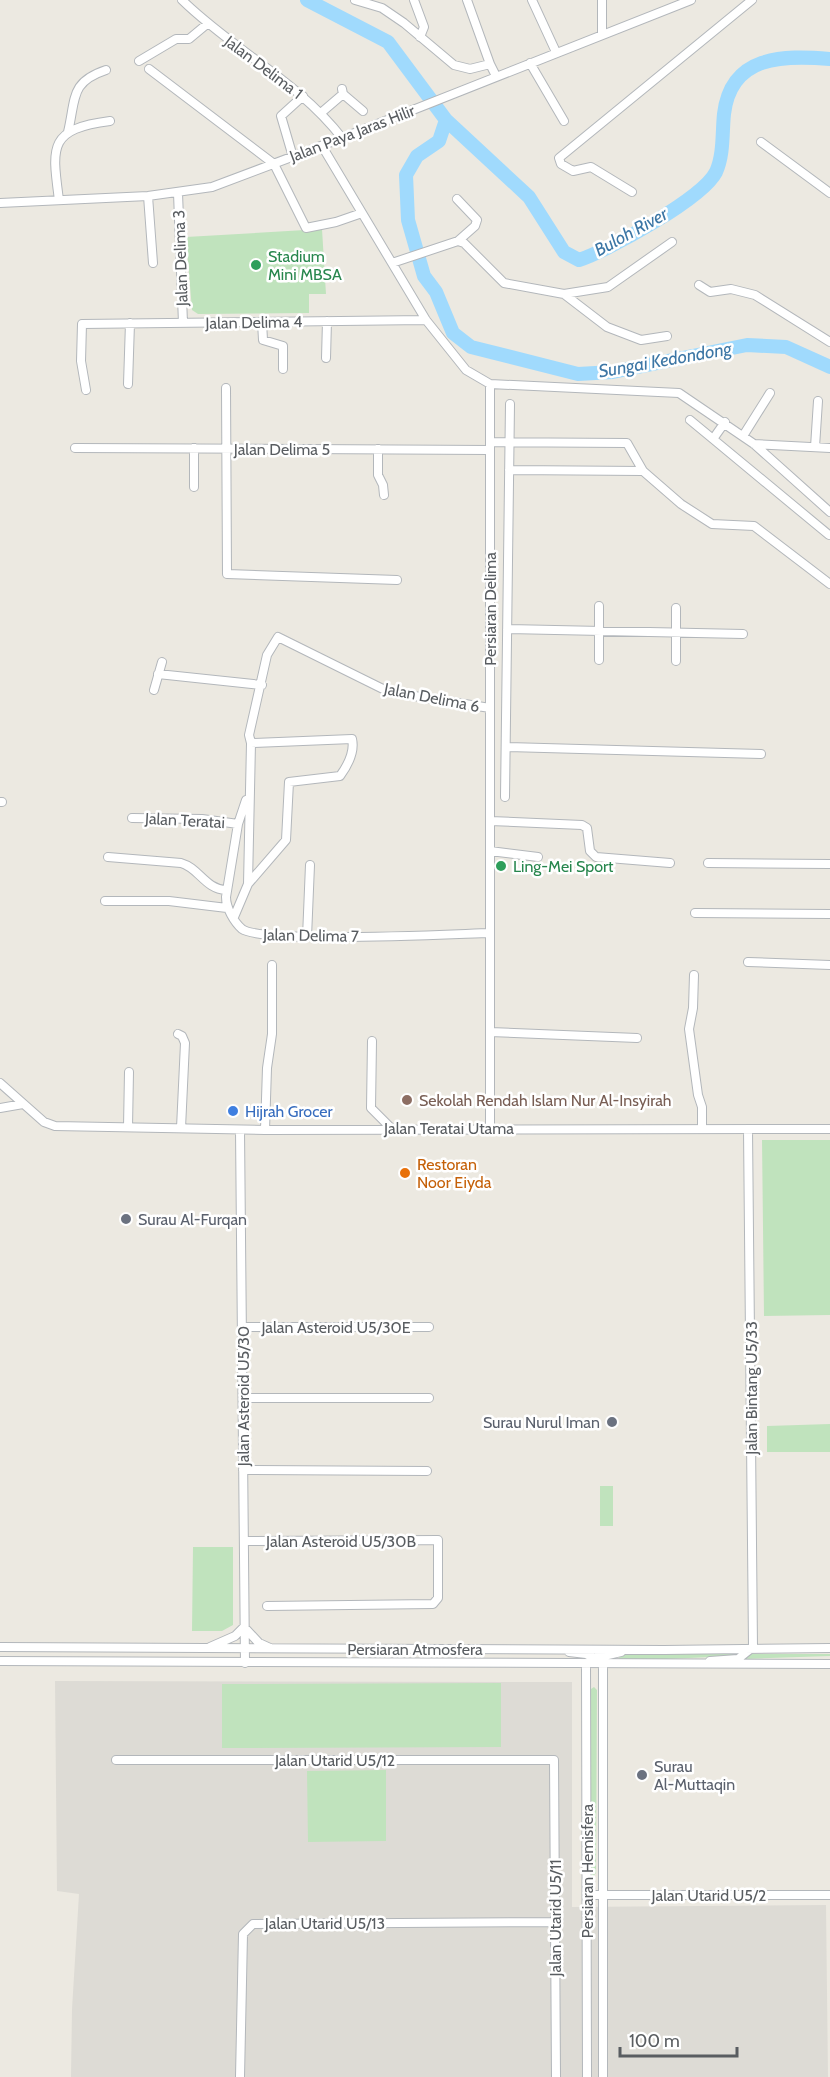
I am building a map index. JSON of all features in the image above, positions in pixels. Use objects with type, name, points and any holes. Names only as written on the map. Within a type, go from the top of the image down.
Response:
[{"type":"street","name":"Jalan Delima 1","points":[[183,0],[207,24],[322,112],[342,138]]},
{"type":"street","points":[[355,0],[382,8]]},
{"type":"street","points":[[371,0],[454,65],[470,69],[490,64]]},
{"type":"street","points":[[414,0],[424,27],[420,37]]},
{"type":"street","points":[[467,0],[496,76]]},
{"type":"street","points":[[532,0],[556,52]]},
{"type":"street","points":[[602,0],[602,34]]},
{"type":"street","name":"Jalan Paya Jaras Hilir","points":[[0,202],[148,196],[212,187],[322,146],[690,0]]},
{"type":"street","points":[[632,192],[591,167],[573,171],[561,164],[558,158],[752,0]]},
{"type":"street","points":[[139,61],[176,39],[189,39],[207,24]]},
{"type":"street","points":[[530,63],[564,121]]},
{"type":"street","points":[[149,69],[274,164],[306,228],[336,222],[362,213]]},
{"type":"street","points":[[59,200],[54,152],[68,132],[78,86],[88,76],[106,70]]},
{"type":"street","points":[[322,112],[342,91],[363,111]]},
{"type":"street","points":[[293,157],[281,116],[303,96]]},
{"type":"street","points":[[68,132],[81,125],[110,121]]},
{"type":"street","points":[[761,142],[830,193]]},
{"type":"street","points":[[322,146],[426,320],[466,370],[490,384],[674,392],[684,395],[754,444],[830,512]]},
{"type":"street","name":"Jalan Delima 3","points":[[178,193],[183,323]]},
{"type":"street","points":[[148,196],[153,263]]},
{"type":"street","points":[[392,263],[458,241],[475,226],[477,220],[457,199]]},
{"type":"street","points":[[458,241],[464,243],[504,283],[564,294],[608,287],[672,242]]},
{"type":"street","points":[[699,285],[710,292],[732,289],[755,295],[830,342]]},
{"type":"street","points":[[564,294],[607,327],[641,340],[667,336]]},
{"type":"street","name":"Jalan Delima 4","points":[[86,390],[81,361],[82,324],[426,320]]},
{"type":"street","points":[[326,358],[327,321]]},
{"type":"street","points":[[262,322],[263,340],[283,346],[283,369]]},
{"type":"street","points":[[128,384],[130,324]]},
{"type":"street","name":"Persiaran Delima","points":[[490,384],[490,1128]]},
{"type":"street","points":[[226,388],[227,574],[397,579]]},
{"type":"street","points":[[743,436],[770,393]]},
{"type":"street","points":[[815,447],[818,401]]},
{"type":"street","points":[[505,797],[510,404]]},
{"type":"street","points":[[690,420],[830,535]]},
{"type":"street","points":[[713,439],[725,422]]},
{"type":"street","name":"Jalan Delima 5","points":[[75,448],[378,449],[490,446],[509,442],[627,443],[643,471]]},
{"type":"street","points":[[754,444],[830,448]]},
{"type":"street","points":[[194,448],[195,487]]},
{"type":"street","points":[[378,449],[378,475],[383,485],[384,495]]},
{"type":"street","points":[[509,470],[643,471],[681,504],[712,524],[746,524],[760,530],[830,584]]},
{"type":"street","points":[[599,606],[599,660]]},
{"type":"street","points":[[676,608],[676,661]]},
{"type":"street","points":[[507,629],[743,634]]},
{"type":"street","name":"Jalan Delima 6","points":[[262,685],[267,655],[278,637],[389,692],[490,708]]},
{"type":"street","points":[[154,690],[162,662]]},
{"type":"street","points":[[158,674],[262,685],[249,735],[251,742],[248,792],[248,884]]},
{"type":"street","points":[[234,917],[248,884],[286,840],[289,782],[340,776],[348,764],[353,742],[345,738],[251,742]]},
{"type":"street","points":[[506,747],[760,754]]},
{"type":"street","points":[[105,901],[170,901],[227,908],[226,890],[238,824],[248,792]]},
{"type":"street","name":"Jalan Teratai","points":[[132,818],[202,819],[238,824]]},
{"type":"street","points":[[490,821],[582,825],[587,828],[590,851],[596,857],[670,863]]},
{"type":"street","points":[[490,851],[538,857]]},
{"type":"street","points":[[108,857],[187,864],[211,887],[226,890]]},
{"type":"street","points":[[708,863],[830,864]]},
{"type":"street","points":[[307,937],[310,865]]},
{"type":"street","name":"Jalan Delima 7","points":[[227,908],[242,928],[252,933],[307,937],[490,933]]},
{"type":"street","points":[[695,913],[830,914]]},
{"type":"street","points":[[748,962],[830,965]]},
{"type":"street","points":[[265,1130],[267,1068],[272,1034],[272,965]]},
{"type":"street","points":[[694,975],[693,1008],[689,1029],[698,1095],[702,1107],[702,1129]]},
{"type":"street","points":[[490,1032],[637,1038]]},
{"type":"street","points":[[178,1034],[183,1036],[185,1043],[181,1128]]},
{"type":"street","points":[[372,1041],[371,1108],[392,1129]]},
{"type":"street","points":[[128,1127],[129,1072]]},
{"type":"street","name":"Jalan Teratai Utama","points":[[0,1083],[49,1125],[68,1127],[240,1130],[830,1129]]},
{"type":"street","points":[[0,1108],[23,1104]]},
{"type":"street","name":"Jalan Bintang U5/33","points":[[748,1129],[753,1647]]},
{"type":"street","name":"Jalan Asteroid U5/30","points":[[240,1130],[245,1663]]},
{"type":"street","name":"Jalan Asteroid U5/30E","points":[[243,1327],[429,1327]]},
{"type":"street","points":[[243,1398],[429,1398]]},
{"type":"street","points":[[243,1470],[427,1471]]},
{"type":"street","name":"Jalan Asteroid U5/30B","points":[[244,1541],[438,1540],[438,1598],[433,1604],[267,1606]]},
{"type":"street","points":[[206,1649],[235,1636],[244,1627],[259,1643],[273,1649]]},
{"type":"street","name":"Persiaran Atmosfera","points":[[0,1647],[664,1650],[753,1647],[830,1648]]},
{"type":"street","points":[[682,1665],[738,1659],[753,1647]]},
{"type":"street","points":[[513,1648],[566,1652],[595,1658],[621,1652],[664,1650]]},
{"type":"street","points":[[586,1665],[595,1658]]},
{"type":"street","points":[[595,1658],[603,1665]]},
{"type":"street","name":"Persiaran Atmosfera","points":[[0,1661],[586,1665],[829,1664]]},
{"type":"street","name":"Persiaran Hemisfera","points":[[586,1665],[587,2077]]},
{"type":"street","name":"Persiaran Hemisfera","points":[[603,1665],[603,2077]]},
{"type":"street","name":"Jalan Utarid U5/12","points":[[116,1760],[554,1760]]},
{"type":"street","name":"Jalan Utarid U5/11","points":[[554,1760],[556,2077]]},
{"type":"street","name":"Jalan Utarid U5/2","points":[[587,1895],[830,1895]]},
{"type":"street","name":"Jalan Utarid U5/13","points":[[240,2077],[243,1934],[253,1924],[555,1922]]},
{"type":"shaded area","points":[[55,1681],[572,1682],[572,1907],[826,1905],[828,2077],[71,2077],[72,2009],[79,1894],[57,1891]]},
{"type":"green space","name":"Stadium Mini MBSA","points":[[322,229],[326,294],[309,294],[309,313],[198,314],[192,310],[186,237]]},
{"type":"green space","points":[[762,1140],[830,1140],[830,1315],[764,1316]]},
{"type":"green space","points":[[830,1424],[830,1452],[767,1452],[767,1426]]},
{"type":"green space","points":[[600,1486],[613,1486],[613,1526],[600,1526]]},
{"type":"green space","points":[[193,1547],[233,1547],[233,1625],[222,1631],[192,1631]]},
{"type":"green space","points":[[739,1653],[734,1656],[621,1661],[619,1658],[621,1654]]},
{"type":"green space","points":[[748,1654],[830,1654],[830,1656],[744,1659]]},
{"type":"green space","points":[[501,1683],[501,1747],[222,1748],[222,1684]]},
{"type":"green space","points":[[594,1687],[597,1690],[596,1873],[593,1876],[591,1873],[591,1689]]},
{"type":"green space","points":[[386,1770],[386,1841],[308,1842],[307,1771]]},
{"type":"waterway","name":"Buloh River","points":[[307,0],[388,42],[446,120],[529,197],[564,252],[579,260],[611,246],[654,222],[708,183],[716,172],[720,158],[724,114],[729,95],[737,80],[748,70],[778,59],[830,59]]},
{"type":"waterway","name":"Sungai Kedondong","points":[[446,120],[439,141],[417,156],[406,175],[408,220],[424,276],[436,292],[453,333],[471,347],[578,374],[613,372],[747,345],[786,347],[830,367]]},
{"type":"place","name":"Stadium Mini MBSA","points":[[256,265]]},
{"type":"place","name":"Ling-Mei Sport","points":[[501,866]]},
{"type":"place","name":"Sekolah Rendah Islam Nur Al-Insyirah","points":[[407,1100]]},
{"type":"place","name":"Hijrah Grocer","points":[[233,1111]]},
{"type":"place","name":"Restoran Noor Eiyda","points":[[405,1173]]},
{"type":"place","name":"Surau Al-Furqan","points":[[126,1219]]},
{"type":"place","name":"Surau Nurul Iman","points":[[612,1422]]},
{"type":"place","name":"Surau Al-Muttaqin","points":[[642,1775]]}]
